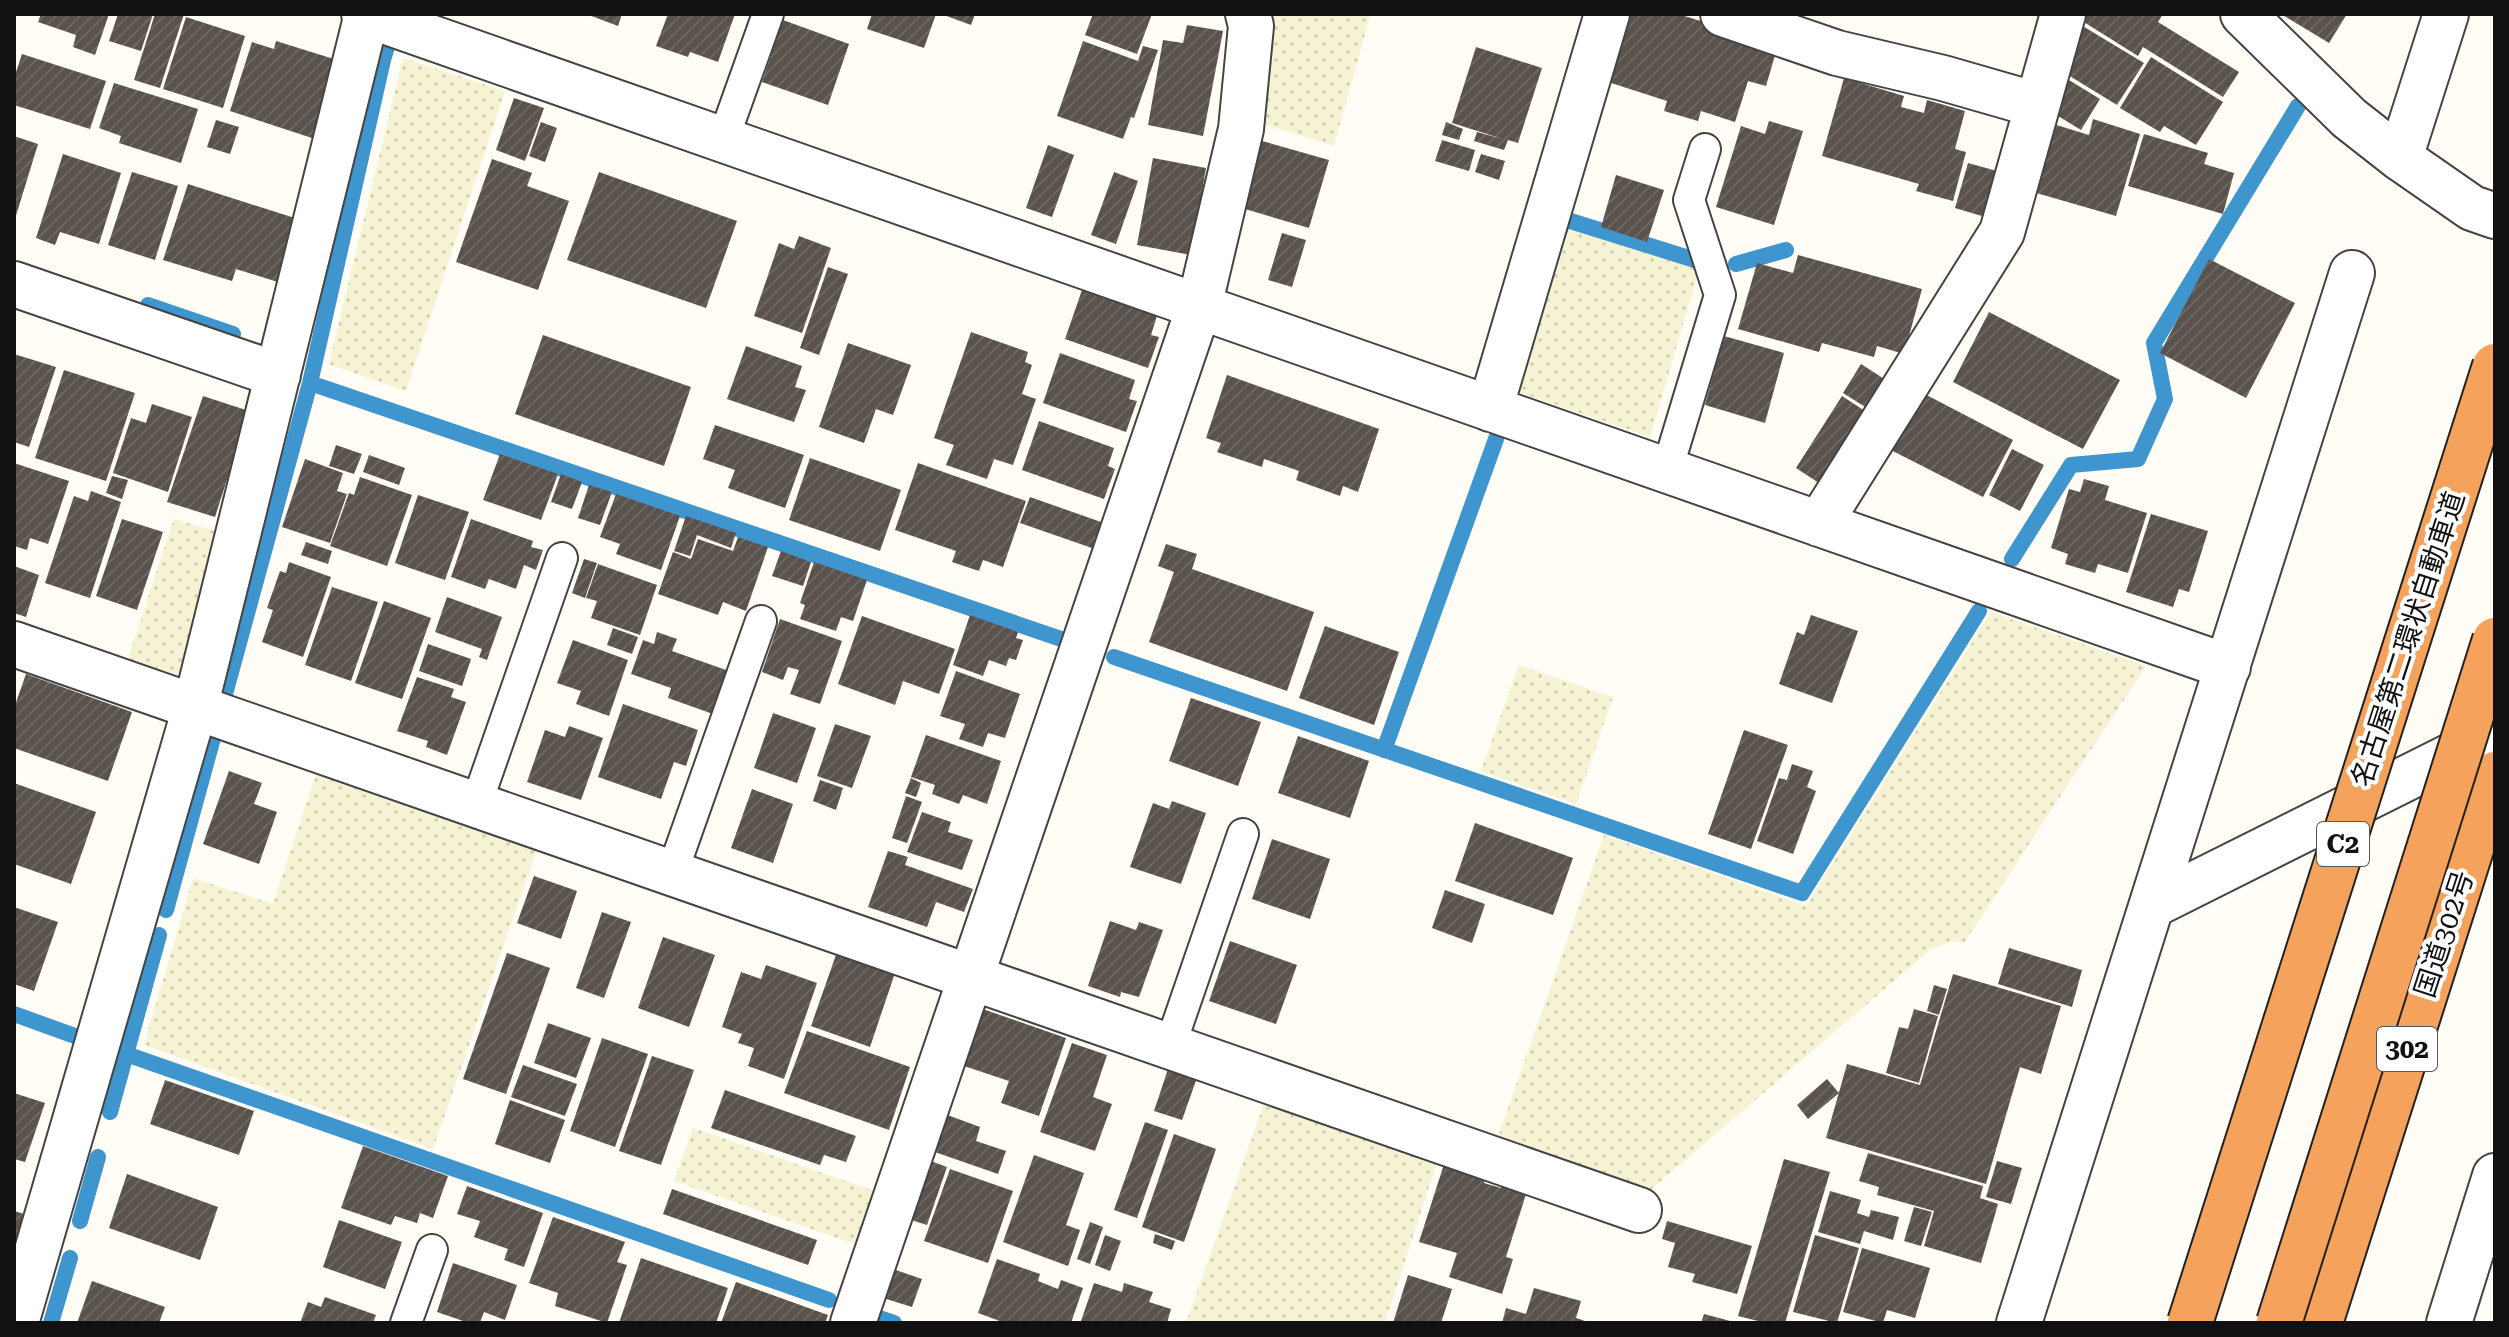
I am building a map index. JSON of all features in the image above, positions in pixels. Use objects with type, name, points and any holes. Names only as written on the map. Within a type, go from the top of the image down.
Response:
[{"type":"highway","name":"名古屋第二環状自動車道","points":[[2190,1323],[2495,366]]},
{"type":"highway","points":[[2279,1323],[2495,640]]},
{"type":"highway","name":"国道302号","points":[[2320,1323],[2495,774]]},
{"type":"street","points":[[853,1323],[1199,307],[1241,129],[1251,26],[1248,14]]},
{"type":"street","points":[[1490,409],[1607,14]]},
{"type":"street","points":[[1723,14],[1837,53],[1943,78],[2037,105]]},
{"type":"street","points":[[1819,524],[2002,232],[2063,14]]},
{"type":"street","points":[[2243,14],[2335,107],[2400,158],[2472,208],[2495,216]]},
{"type":"street","points":[[2400,158],[2446,14]]},
{"type":"street","points":[[16,1323],[209,712],[278,375],[377,18],[2228,667]]},
{"type":"street","points":[[2019,1323],[2352,273]]},
{"type":"street","points":[[14,284],[278,375]]},
{"type":"street","points":[[14,644],[1639,1210]]},
{"type":"street","points":[[2153,905],[2495,734]]},
{"type":"street","points":[[2449,1323],[2495,1176]]},
{"type":"lane","points":[[723,140],[768,14]]},
{"type":"lane","points":[[1667,470],[1720,295],[1689,200],[1705,149]]},
{"type":"lane","points":[[476,805],[562,558]]},
{"type":"lane","points":[[672,873],[761,621]]},
{"type":"lane","points":[[1170,1046],[1243,834]]},
{"type":"lane","points":[[406,1323],[432,1250]]},
{"type":"shaded area","points":[[1267,14],[1370,16],[1334,146],[1254,121]]},
{"type":"shaded area","points":[[403,58],[505,91],[406,391],[329,364]]},
{"type":"shaded area","points":[[1568,229],[1700,267],[1650,437],[1518,392]]},
{"type":"shaded area","points":[[174,519],[225,534],[190,679],[128,659]]},
{"type":"shaded area","points":[[1991,612],[2146,666],[1964,943],[1951,941],[1930,950],[1649,1191],[1498,1137],[1604,835],[1806,906]]},
{"type":"shaded area","points":[[1519,665],[1613,697],[1576,804],[1481,771]]},
{"type":"shaded area","points":[[320,763],[540,840],[433,1149],[144,1045],[193,878],[273,904]]},
{"type":"shaded area","points":[[1265,1101],[1438,1159],[1385,1323],[1186,1323]]},
{"type":"shaded area","points":[[693,1128],[874,1191],[855,1244],[674,1181]]},
{"type":"building","points":[[41,14],[109,14],[95,55],[73,47],[76,35],[38,22]]},
{"type":"building","points":[[118,14],[153,14],[141,51],[109,41]]},
{"type":"building","points":[[155,14],[184,14],[160,88],[134,80]]},
{"type":"building","points":[[586,14],[622,14],[618,26]]},
{"type":"building","points":[[668,14],[735,14],[718,62],[690,52],[688,57],[656,46]]},
{"type":"building","points":[[872,14],[936,14],[924,48],[867,29]]},
{"type":"building","points":[[941,14],[975,14],[971,25]]},
{"type":"building","points":[[1093,14],[1152,14],[1137,54],[1085,35]]},
{"type":"building","points":[[1626,14],[1678,14],[1778,45],[1766,86],[1748,81],[1735,122],[1701,111],[1698,121],[1664,111],[1667,101],[1605,81]]},
{"type":"building","points":[[2071,14],[2163,14],[2158,22],[2239,72],[2223,97],[2143,47],[2138,56]]},
{"type":"building","points":[[2281,14],[2347,14],[2329,43]]},
{"type":"building","points":[[186,17],[245,36],[223,108],[163,89]]},
{"type":"building","points":[[783,20],[849,44],[828,105],[762,82]]},
{"type":"building","points":[[1187,25],[1223,31],[1203,136],[1148,125],[1163,40],[1183,43]]},
{"type":"building","points":[[2081,25],[2144,63],[2117,105],[2055,67]]},
{"type":"building","points":[[276,41],[337,60],[312,138],[230,111],[252,42],[274,49]]},
{"type":"building","points":[[1083,41],[1138,61],[1143,46],[1158,50],[1134,118],[1131,117],[1123,139],[1057,116]]},
{"type":"building","points":[[1476,47],[1542,68],[1518,143],[1508,140],[1504,150],[1474,141],[1477,132],[1503,139],[1452,123]]},
{"type":"building","points":[[22,54],[106,81],[90,129],[14,105],[14,78]]},
{"type":"building","points":[[2151,57],[2223,102],[2196,145],[2164,126],[2160,132],[2120,108]]},
{"type":"building","points":[[2064,77],[2100,99],[2081,130],[2045,108]]},
{"type":"building","points":[[1844,78],[1904,96],[1901,107],[1924,113],[1927,100],[1965,111],[1955,149],[1966,152],[1953,201],[1916,191],[1919,184],[1822,156]]},
{"type":"building","points":[[114,83],[198,109],[181,163],[119,143],[121,136],[99,128]]},
{"type":"building","points":[[514,98],[544,108],[525,161],[496,150]]},
{"type":"building","points":[[2093,119],[2140,134],[2116,216],[2029,191],[2050,123],[2089,135]]},
{"type":"building","points":[[216,120],[239,127],[230,154],[207,147]]},
{"type":"building","points":[[1769,121],[1803,131],[1774,225],[1716,207],[1741,126],[1765,134]]},
{"type":"building","points":[[541,122],[557,128],[545,162],[529,156]]},
{"type":"building","points":[[1446,122],[1463,129],[1459,140],[1442,135]]},
{"type":"building","points":[[2144,134],[2208,153],[2204,164],[2234,173],[2223,214],[2128,186]]},
{"type":"building","points":[[14,136],[38,144],[15,219],[14,219]]},
{"type":"building","points":[[1255,139],[1329,160],[1309,228],[1235,206]]},
{"type":"building","points":[[1442,140],[1475,150],[1469,171],[1435,161]]},
{"type":"building","points":[[1048,145],[1074,155],[1052,217],[1026,208]]},
{"type":"building","points":[[63,154],[121,173],[99,244],[60,232],[55,245],[36,238]]},
{"type":"building","points":[[1481,154],[1505,161],[1499,180],[1475,172]]},
{"type":"building","points":[[1153,158],[1206,168],[1191,255],[1137,245]]},
{"type":"building","points":[[492,159],[532,173],[527,186],[569,201],[538,290],[456,262]]},
{"type":"building","points":[[1968,163],[1997,171],[1985,217],[1955,208]]},
{"type":"building","points":[[132,172],[178,186],[155,260],[108,245]]},
{"type":"building","points":[[599,172],[737,221],[706,308],[567,260]]},
{"type":"building","points":[[1114,172],[1138,181],[1116,244],[1091,235]]},
{"type":"building","points":[[1616,175],[1664,190],[1647,242],[1601,227]]},
{"type":"building","points":[[188,184],[301,220],[281,283],[236,269],[232,281],[163,260]]},
{"type":"building","points":[[1282,233],[1306,240],[1292,287],[1268,280]]},
{"type":"building","points":[[799,236],[831,248],[802,333],[754,316],[779,243],[794,249]]},
{"type":"building","points":[[1798,255],[1922,289],[1904,354],[1877,346],[1874,357],[1822,343],[1819,352],[1738,329],[1757,263],[1793,273]]},
{"type":"building","points":[[2209,259],[2295,303],[2246,398],[2160,353]]},
{"type":"building","points":[[828,267],[848,274],[819,355],[800,348]]},
{"type":"building","points":[[1082,290],[1157,316],[1151,335],[1159,337],[1148,368],[1065,339]]},
{"type":"building","points":[[1989,312],[2120,380],[2083,449],[1953,382]]},
{"type":"building","points":[[971,332],[1028,352],[1025,362],[1032,365],[1022,394],[1036,399],[1013,465],[994,459],[987,479],[946,465],[954,445],[934,438]]},
{"type":"building","points":[[543,335],[691,387],[664,466],[515,414]]},
{"type":"building","points":[[1724,336],[1784,353],[1765,423],[1705,405]]},
{"type":"building","points":[[848,343],[911,365],[893,415],[876,409],[864,443],[819,427]]},
{"type":"building","points":[[746,346],[802,366],[795,387],[806,390],[794,422],[727,399]]},
{"type":"building","points":[[1060,353],[1135,380],[1129,399],[1137,401],[1126,432],[1043,403]]},
{"type":"building","points":[[14,354],[56,367],[29,447],[14,442]]},
{"type":"building","points":[[1861,364],[1889,382],[1870,410],[1843,393]]},
{"type":"building","points":[[64,370],[135,393],[106,481],[35,458]]},
{"type":"building","points":[[1227,375],[1379,429],[1358,492],[1343,486],[1340,496],[1296,480],[1299,471],[1264,459],[1262,467],[1217,452],[1221,443],[1206,438]]},
{"type":"building","points":[[1913,388],[2013,440],[1983,497],[1883,446]]},
{"type":"building","points":[[203,396],[249,411],[215,517],[167,502]]},
{"type":"building","points":[[1842,396],[1868,413],[1822,485],[1796,468]]},
{"type":"building","points":[[152,404],[192,417],[168,492],[113,473],[131,418],[146,423]]},
{"type":"building","points":[[1039,421],[1114,448],[1108,466],[1115,469],[1104,499],[1022,470]]},
{"type":"building","points":[[715,425],[804,455],[785,508],[728,488],[735,470],[703,459]]},
{"type":"building","points":[[336,445],[362,454],[354,474],[329,466]]},
{"type":"building","points":[[2012,449],[2044,465],[2020,511],[1989,495]]},
{"type":"building","points":[[500,454],[558,474],[541,520],[483,500]]},
{"type":"building","points":[[369,455],[405,468],[399,485],[363,472]]},
{"type":"building","points":[[810,458],[901,490],[880,551],[789,520]]},
{"type":"building","points":[[305,459],[343,473],[337,491],[347,494],[330,543],[282,527]]},
{"type":"building","points":[[14,463],[69,481],[48,544],[30,538],[27,550],[14,546]]},
{"type":"building","points":[[918,463],[1026,501],[1003,567],[983,560],[979,571],[952,562],[956,551],[895,530]]},
{"type":"building","points":[[561,474],[582,482],[572,509],[551,502]]},
{"type":"building","points":[[112,476],[128,480],[122,499],[106,493]]},
{"type":"building","points":[[360,477],[412,495],[387,566],[330,546],[349,493],[354,495]]},
{"type":"building","points":[[2084,479],[2109,486],[2105,500],[2147,513],[2128,573],[2098,564],[2095,573],[2065,564],[2068,554],[2051,548],[2069,489],[2080,492]]},
{"type":"building","points":[[589,485],[612,492],[600,525],[578,518]]},
{"type":"building","points":[[91,491],[121,502],[90,598],[45,583],[74,496],[88,501]]},
{"type":"building","points":[[616,494],[680,516],[661,570],[616,554],[620,544],[600,537]]},
{"type":"building","points":[[418,495],[469,512],[445,580],[395,563]]},
{"type":"building","points":[[1030,497],[1101,522],[1092,548],[1020,523]]},
{"type":"building","points":[[2151,514],[2208,531],[2189,592],[2179,589],[2173,607],[2126,592]]},
{"type":"building","points":[[686,516],[736,533],[731,548],[697,535],[690,556],[674,551]]},
{"type":"building","points":[[122,519],[163,532],[137,610],[96,596]]},
{"type":"building","points":[[471,519],[533,541],[531,547],[543,550],[536,570],[524,565],[516,589],[489,579],[485,589],[451,577]]},
{"type":"building","points":[[738,537],[768,547],[746,611],[723,602],[718,615],[658,594],[673,552],[691,559],[698,539],[733,551]]},
{"type":"building","points":[[306,542],[332,551],[328,564],[301,555]]},
{"type":"building","points":[[1166,544],[1197,554],[1192,569],[1314,612],[1287,691],[1149,642],[1174,572],[1158,566]]},
{"type":"building","points":[[781,551],[811,562],[803,586],[772,576]]},
{"type":"building","points":[[584,559],[597,563],[585,598],[572,593]]},
{"type":"building","points":[[289,562],[331,577],[303,657],[262,642],[273,610],[267,608],[280,571],[286,573]]},
{"type":"building","points":[[814,562],[867,580],[853,621],[841,617],[836,631],[800,619],[805,605],[800,603]]},
{"type":"building","points":[[598,564],[657,585],[640,635],[591,618],[597,601],[586,598]]},
{"type":"building","points":[[14,566],[39,575],[26,617],[14,613]]},
{"type":"building","points":[[332,587],[378,602],[351,681],[305,665]]},
{"type":"building","points":[[447,597],[502,617],[487,660],[479,657],[482,649],[435,632]]},
{"type":"building","points":[[384,601],[431,618],[402,699],[355,683]]},
{"type":"building","points":[[970,615],[1018,632],[1016,638],[1023,640],[1016,660],[1009,658],[1006,666],[989,660],[983,676],[953,665]]},
{"type":"building","points":[[1811,615],[1858,631],[1832,703],[1779,684],[1797,632],[1804,635]]},
{"type":"building","points":[[862,616],[955,649],[939,694],[903,681],[895,705],[838,684]]},
{"type":"building","points":[[780,619],[842,641],[820,704],[790,694],[799,670],[788,667],[783,680],[762,672]]},
{"type":"building","points":[[1325,626],[1399,652],[1374,725],[1299,698]]},
{"type":"building","points":[[613,628],[638,637],[632,654],[607,645]]},
{"type":"building","points":[[657,632],[677,639],[672,651],[729,671],[713,714],[668,698],[671,688],[631,674],[643,640],[654,644]]},
{"type":"building","points":[[573,640],[628,660],[609,716],[576,704],[581,691],[557,683]]},
{"type":"building","points":[[428,644],[471,659],[462,686],[419,671]]},
{"type":"building","points":[[956,671],[1020,694],[1005,738],[988,733],[983,747],[959,739],[965,724],[940,716]]},
{"type":"building","points":[[26,674],[132,712],[108,781],[14,748],[14,708]]},
{"type":"building","points":[[417,677],[454,689],[451,697],[466,702],[447,755],[426,747],[428,741],[397,731]]},
{"type":"building","points":[[1191,698],[1261,722],[1238,786],[1169,761]]},
{"type":"building","points":[[623,704],[698,730],[686,766],[674,762],[661,799],[598,777]]},
{"type":"building","points":[[773,713],[816,728],[797,783],[754,768]]},
{"type":"building","points":[[835,724],[871,736],[852,788],[817,776]]},
{"type":"building","points":[[569,726],[603,738],[581,800],[527,782],[545,730],[565,737]]},
{"type":"building","points":[[1744,730],[1788,745],[1751,849],[1708,834]]},
{"type":"building","points":[[926,735],[1001,761],[987,804],[963,795],[959,804],[932,794],[935,785],[911,777]]},
{"type":"building","points":[[1298,736],[1369,761],[1350,818],[1278,793]]},
{"type":"building","points":[[1792,764],[1813,771],[1807,787],[1816,791],[1793,854],[1757,841],[1779,778],[1787,780]]},
{"type":"building","points":[[229,771],[262,783],[254,804],[277,812],[259,864],[203,844]]},
{"type":"building","points":[[911,778],[921,783],[916,797],[905,793]]},
{"type":"building","points":[[820,780],[843,788],[836,810],[813,801]]},
{"type":"building","points":[[14,783],[96,812],[71,884],[14,864]]},
{"type":"building","points":[[752,789],[793,804],[773,863],[731,848]]},
{"type":"building","points":[[906,796],[922,802],[907,843],[892,838]]},
{"type":"building","points":[[1172,801],[1206,813],[1181,884],[1130,867],[1153,803],[1169,809]]},
{"type":"building","points":[[922,812],[951,822],[948,832],[973,840],[962,870],[907,852]]},
{"type":"building","points":[[1475,823],[1573,858],[1553,915],[1455,881]]},
{"type":"building","points":[[1272,839],[1330,859],[1310,919],[1252,899]]},
{"type":"building","points":[[888,851],[908,857],[905,865],[973,889],[964,912],[936,902],[927,927],[868,907]]},
{"type":"building","points":[[534,876],[577,891],[561,939],[517,923]]},
{"type":"building","points":[[1445,890],[1485,904],[1472,943],[1432,928]]},
{"type":"building","points":[[14,907],[58,922],[34,991],[14,984]]},
{"type":"building","points":[[602,912],[631,922],[604,998],[576,988]]},
{"type":"building","points":[[1110,921],[1136,930],[1139,922],[1163,930],[1139,997],[1121,992],[1120,997],[1088,986]]},
{"type":"building","points":[[663,937],[715,955],[689,1027],[638,1008]]},
{"type":"building","points":[[1230,941],[1297,965],[1276,1024],[1209,1001]]},
{"type":"building","points":[[2009,948],[2082,970],[2072,1007],[1998,984]]},
{"type":"building","points":[[837,952],[895,973],[870,1047],[811,1026]]},
{"type":"building","points":[[507,953],[550,968],[506,1094],[463,1079]]},
{"type":"building","points":[[766,965],[817,983],[784,1079],[748,1066],[754,1048],[738,1043],[742,1034],[722,1027],[741,972],[761,979]]},
{"type":"building","points":[[1953,974],[2061,1006],[2041,1074],[2020,1067],[1986,1184],[1826,1138],[1847,1064],[1920,1085]]},
{"type":"building","points":[[1934,985],[1947,989],[1939,1015],[1927,1011]]},
{"type":"building","points":[[977,1007],[1066,1038],[1039,1116],[1001,1103],[1009,1081],[958,1064]]},
{"type":"building","points":[[1914,1009],[1938,1016],[1919,1083],[1886,1073],[1899,1027],[1908,1029]]},
{"type":"building","points":[[548,1023],[591,1038],[576,1078],[534,1063]]},
{"type":"building","points":[[807,1031],[910,1067],[889,1130],[784,1093]]},
{"type":"building","points":[[602,1038],[648,1054],[615,1147],[570,1131]]},
{"type":"building","points":[[1072,1043],[1107,1055],[1093,1097],[1112,1104],[1095,1151],[1040,1132]]},
{"type":"building","points":[[652,1056],[694,1070],[661,1165],[619,1151]]},
{"type":"building","points":[[523,1065],[577,1084],[565,1116],[511,1097]]},
{"type":"building","points":[[1169,1066],[1198,1075],[1182,1120],[1154,1111]]},
{"type":"building","points":[[1827,1079],[1839,1093],[1808,1119],[1797,1105]]},
{"type":"building","points":[[165,1080],[254,1111],[239,1155],[150,1124]]},
{"type":"building","points":[[725,1090],[856,1136],[846,1162],[824,1155],[820,1165],[711,1128]]},
{"type":"building","points":[[14,1093],[45,1103],[25,1162],[14,1159]]},
{"type":"building","points":[[510,1100],[565,1120],[550,1163],[495,1144]]},
{"type":"building","points":[[942,1113],[980,1127],[976,1141],[1006,1151],[998,1174],[929,1150]]},
{"type":"building","points":[[1145,1122],[1168,1130],[1137,1218],[1114,1210]]},
{"type":"building","points":[[1174,1134],[1216,1149],[1184,1242],[1142,1227]]},
{"type":"building","points":[[363,1146],[448,1176],[433,1218],[420,1213],[417,1223],[395,1216],[391,1225],[341,1208]]},
{"type":"building","points":[[1868,1153],[1983,1186],[1980,1198],[1998,1204],[1981,1263],[1924,1246],[1934,1211],[1877,1195],[1879,1187],[1859,1181]]},
{"type":"building","points":[[1034,1155],[1084,1173],[1066,1225],[1080,1230],[1068,1266],[1003,1242]]},
{"type":"building","points":[[1784,1159],[1830,1172],[1785,1323],[1758,1323],[1738,1316]]},
{"type":"building","points":[[928,1160],[947,1167],[927,1225],[908,1219]]},
{"type":"building","points":[[1445,1161],[1487,1175],[1484,1183],[1501,1188],[1503,1180],[1528,1188],[1506,1257],[1513,1259],[1502,1294],[1449,1277],[1457,1253],[1419,1242]]},
{"type":"building","points":[[1997,1161],[2022,1168],[2011,1204],[1986,1197]]},
{"type":"building","points":[[950,1169],[1013,1191],[988,1263],[924,1241]]},
{"type":"building","points":[[127,1174],[218,1207],[200,1260],[109,1228]]},
{"type":"building","points":[[467,1186],[543,1213],[524,1267],[504,1260],[508,1249],[474,1237],[480,1221],[457,1214]]},
{"type":"building","points":[[672,1189],[817,1240],[808,1265],[663,1214]]},
{"type":"building","points":[[1830,1191],[1861,1200],[1857,1213],[1869,1217],[1871,1210],[1899,1217],[1893,1240],[1864,1231],[1860,1244],[1818,1232]]},
{"type":"building","points":[[1914,1207],[1932,1212],[1921,1246],[1904,1241]]},
{"type":"building","points":[[14,1211],[31,1216],[14,1265]]},
{"type":"building","points":[[553,1217],[625,1242],[617,1262],[627,1265],[607,1323],[555,1306],[558,1293],[529,1283]]},
{"type":"building","points":[[339,1220],[402,1242],[385,1289],[323,1267]]},
{"type":"building","points":[[1667,1221],[1752,1246],[1737,1294],[1692,1282],[1695,1274],[1668,1267],[1675,1243],[1662,1239]]},
{"type":"building","points":[[1090,1222],[1103,1227],[1090,1264],[1077,1259]]},
{"type":"building","points":[[1155,1234],[1175,1241],[1172,1250],[1153,1243]]},
{"type":"building","points":[[1105,1235],[1121,1241],[1110,1271],[1095,1265]]},
{"type":"building","points":[[1815,1235],[1859,1248],[1837,1323],[1793,1312]]},
{"type":"building","points":[[1862,1248],[1930,1268],[1915,1318],[1887,1310],[1883,1323],[1843,1312]]},
{"type":"building","points":[[641,1258],[728,1288],[716,1323],[619,1323]]},
{"type":"building","points":[[997,1259],[1040,1274],[1038,1281],[1058,1289],[1061,1280],[1083,1288],[1071,1323],[1005,1323],[978,1313]]},
{"type":"building","points":[[453,1263],[517,1285],[505,1320],[484,1312],[480,1323],[469,1323],[437,1312]]},
{"type":"building","points":[[890,1268],[922,1279],[912,1307],[880,1297]]},
{"type":"building","points":[[1408,1275],[1452,1289],[1441,1323],[1393,1323]]},
{"type":"building","points":[[92,1281],[165,1307],[159,1323],[77,1323]]},
{"type":"building","points":[[736,1282],[828,1315],[825,1323],[721,1323]]},
{"type":"building","points":[[1094,1283],[1122,1292],[1124,1283],[1153,1292],[1149,1302],[1171,1309],[1167,1323],[1081,1321]]},
{"type":"building","points":[[1534,1288],[1581,1301],[1576,1318],[1591,1323],[1502,1323],[1506,1308],[1526,1314]]},
{"type":"building","points":[[325,1297],[376,1315],[373,1323],[300,1323],[308,1302],[321,1307]]},
{"type":"building","points":[[1704,1314],[1734,1322],[1734,1323],[1701,1323]]},
{"type":"waterway","points":[[166,910],[310,383],[393,27]]},
{"type":"waterway","points":[[2012,559],[2071,465],[2138,459],[2165,399],[2154,343],[2298,106]]},
{"type":"waterway","points":[[1558,234],[1564,219],[1695,260]]},
{"type":"waterway","points":[[1736,264],[1786,250]]},
{"type":"waterway","points":[[148,305],[233,334]]},
{"type":"waterway","points":[[310,383],[1064,640]]},
{"type":"waterway","points":[[1384,750],[1496,439]]},
{"type":"waterway","points":[[1114,657],[1802,893],[1979,611]]},
{"type":"waterway","points":[[110,1112],[159,935]]},
{"type":"waterway","points":[[14,1014],[86,1040]]},
{"type":"waterway","points":[[126,1054],[829,1300]]},
{"type":"waterway","points":[[80,1221],[98,1157]]},
{"type":"waterway","points":[[51,1323],[70,1258]]},
{"type":"waterway","points":[[874,1316],[894,1323]]}]
